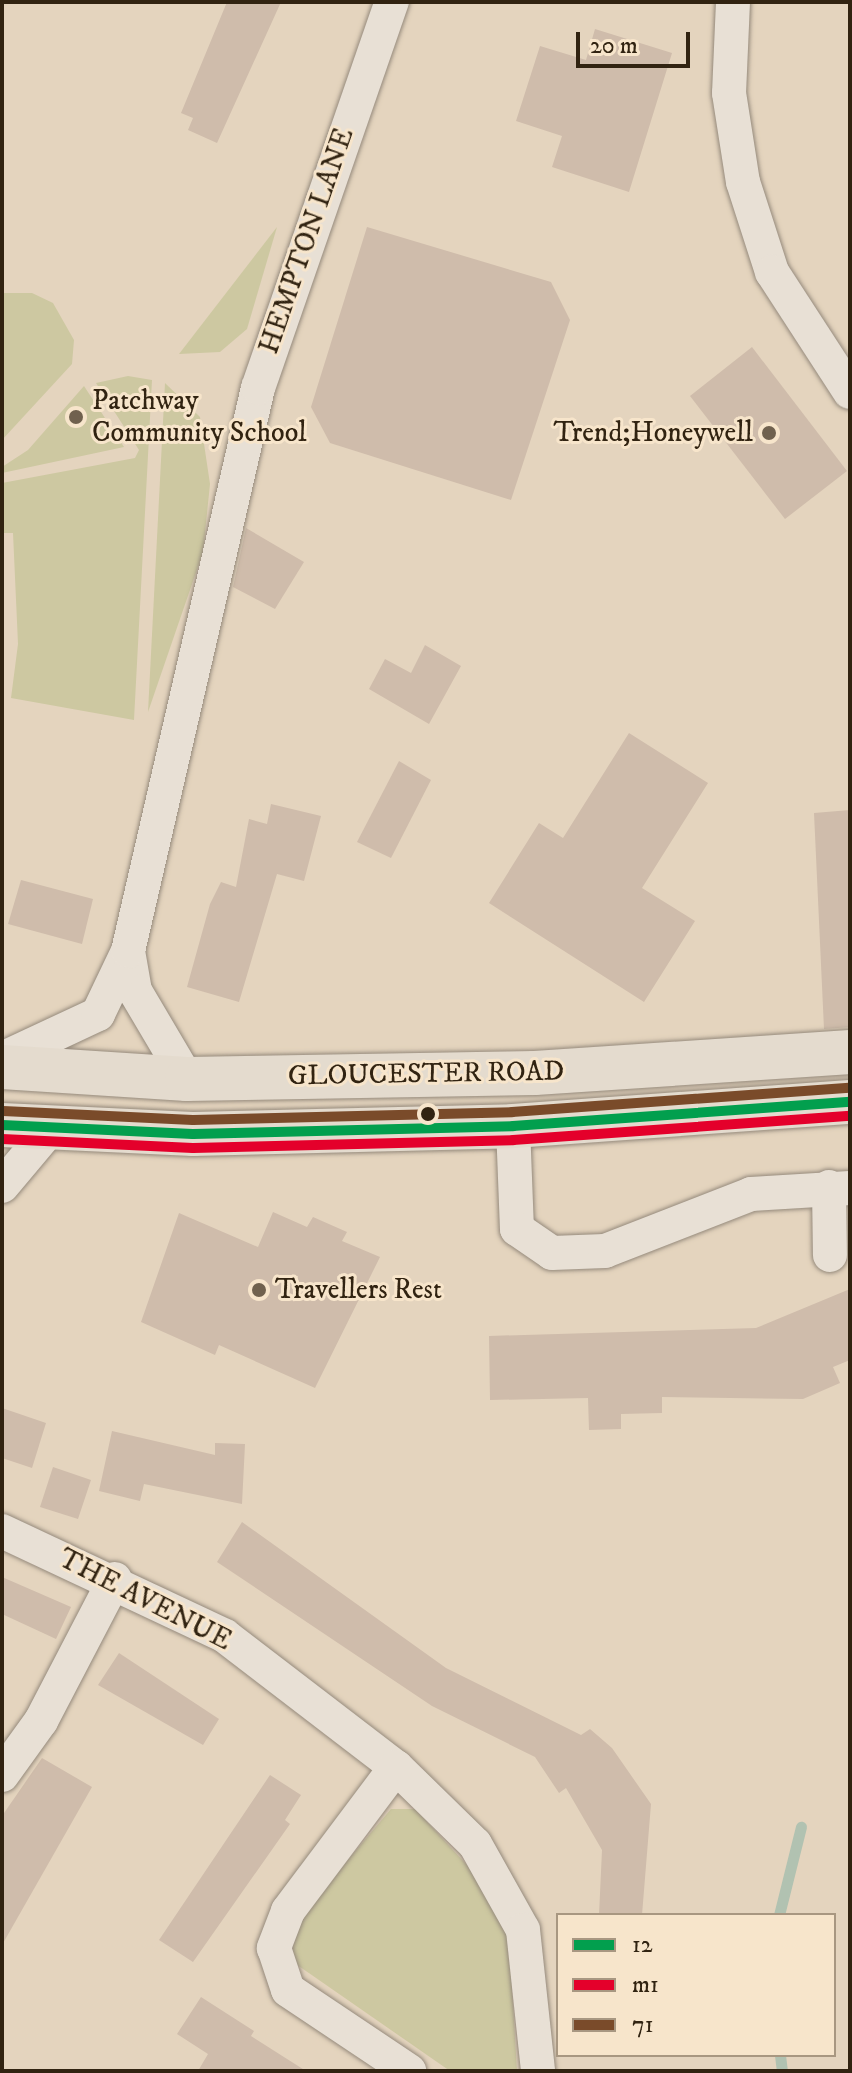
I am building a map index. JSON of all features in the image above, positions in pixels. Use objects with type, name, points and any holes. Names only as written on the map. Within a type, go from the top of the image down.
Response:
[{"type":"main road","name":"GLOUCESTER ROAD","points":[[2,1067],[187,1079],[535,1073],[850,1052]]},
{"type":"main road","name":"GLOUCESTER ROAD","points":[[2,1125],[193,1134],[513,1126],[850,1102]]},
{"type":"street","name":"HEMPTON LANE","points":[[2,1059],[98,1014],[128,951],[258,388],[392,2]]},
{"type":"street","points":[[733,2],[729,93],[743,182],[772,272],[850,392]]},
{"type":"street","name":"HEMPTON LANE","points":[[128,951],[135,991],[187,1079]]},
{"type":"street","points":[[513,1126],[517,1229],[552,1253],[581,1256],[634,1243],[751,1194],[839,1188],[830,1255]]},
{"type":"street","points":[[2,1186],[50,1129]]},
{"type":"street","name":"THE AVENUE","points":[[2,1531],[115,1579],[225,1636],[396,1767],[475,1844],[514,1904],[538,2071]]},
{"type":"street","points":[[2,1775],[41,1721],[115,1579]]},
{"type":"street","points":[[396,1767],[288,1911],[274,1948],[288,1990],[409,2071]]},
{"type":"shaded area","points":[[277,227],[247,329],[220,352],[179,354]]},
{"type":"shaded area","points":[[2,293],[32,293],[53,303],[74,340],[72,364],[2,440]]},
{"type":"shaded area","points":[[128,376],[152,380],[134,720],[11,698],[18,644],[13,533],[2,533],[2,483],[135,458],[139,450],[96,383]]},
{"type":"shaded area","points":[[165,383],[200,417],[210,484],[203,552],[148,712]]},
{"type":"shaded area","points":[[84,386],[124,447],[2,473],[2,467],[28,450]]},
{"type":"shaded area","points":[[391,1809],[415,1809],[490,1890],[509,1937],[517,2071],[450,2071],[293,1962],[292,1926]]},
{"type":"building","points":[[227,2],[281,2],[217,143],[188,130],[193,118],[181,113]]},
{"type":"building","points":[[595,29],[672,53],[629,192],[552,167],[562,136],[516,121],[540,46],[586,60]]},
{"type":"building","points":[[367,227],[551,282],[570,320],[511,500],[330,443],[311,407]]},
{"type":"building","name":"Trend;Honeywell","points":[[752,347],[847,471],[785,519],[690,396]]},
{"type":"building","points":[[246,528],[304,562],[275,609],[233,587]]},
{"type":"building","points":[[425,645],[461,666],[429,724],[369,689],[385,659],[411,673]]},
{"type":"building","points":[[629,733],[708,783],[642,888],[695,921],[644,1002],[489,903],[539,823],[563,838]]},
{"type":"building","points":[[399,761],[431,780],[391,858],[357,842]]},
{"type":"building","points":[[271,804],[321,816],[304,881],[277,874],[239,1002],[187,987],[210,904],[221,882],[236,887],[249,819],[267,824]]},
{"type":"building","points":[[850,810],[850,1027],[824,1029],[814,813]]},
{"type":"building","points":[[21,880],[93,899],[82,944],[8,924]]},
{"type":"building","name":"Travellers Rest","points":[[273,1212],[307,1227],[313,1217],[347,1232],[342,1241],[380,1257],[315,1388],[219,1345],[215,1355],[141,1322],[179,1213],[258,1247]]},
{"type":"building","points":[[850,1289],[850,1360],[833,1367],[840,1383],[803,1399],[662,1397],[662,1413],[621,1414],[621,1429],[589,1430],[588,1398],[490,1400],[489,1336],[756,1328]]},
{"type":"building","points":[[2,1408],[46,1423],[32,1468],[2,1458]]},
{"type":"building","points":[[112,1431],[215,1455],[215,1443],[245,1444],[242,1504],[144,1484],[140,1501],[99,1491]]},
{"type":"building","points":[[53,1467],[91,1480],[78,1519],[40,1507]]},
{"type":"building","points":[[242,1522],[446,1668],[581,1735],[590,1729],[612,1748],[651,1804],[642,1913],[599,1913],[602,1850],[566,1788],[559,1793],[535,1757],[432,1706],[217,1562]]},
{"type":"building","points":[[2,1577],[71,1607],[56,1639],[2,1614]]},
{"type":"building","points":[[119,1653],[219,1719],[203,1745],[98,1685]]},
{"type":"building","points":[[42,1758],[92,1787],[2,1945],[2,1816]]},
{"type":"building","points":[[270,1775],[301,1795],[285,1820],[290,1824],[193,1962],[159,1940]]},
{"type":"building","points":[[201,1997],[254,2031],[251,2036],[306,2071],[198,2071],[208,2054],[177,2034]]},
{"type":"waterway","points":[[780,1913],[801,1827]]},
{"type":"waterway","points":[[780,2057],[782,2071]]},
{"type":"transit line","name":"71","points":[[3,1111],[193,1120],[512,1112],[849,1088]]},
{"type":"transit line","name":"12","points":[[2,1125],[193,1134],[513,1126],[850,1102]]},
{"type":"transit line","name":"m1","points":[[2,1139],[193,1148],[513,1140],[850,1116]]},
{"type":"place","name":"Patchway Community School","points":[[76,417]]},
{"type":"place","name":"Trend;Honeywell","points":[[769,433]]},
{"type":"place","name":"Travellers Rest","points":[[259,1290]]}]
